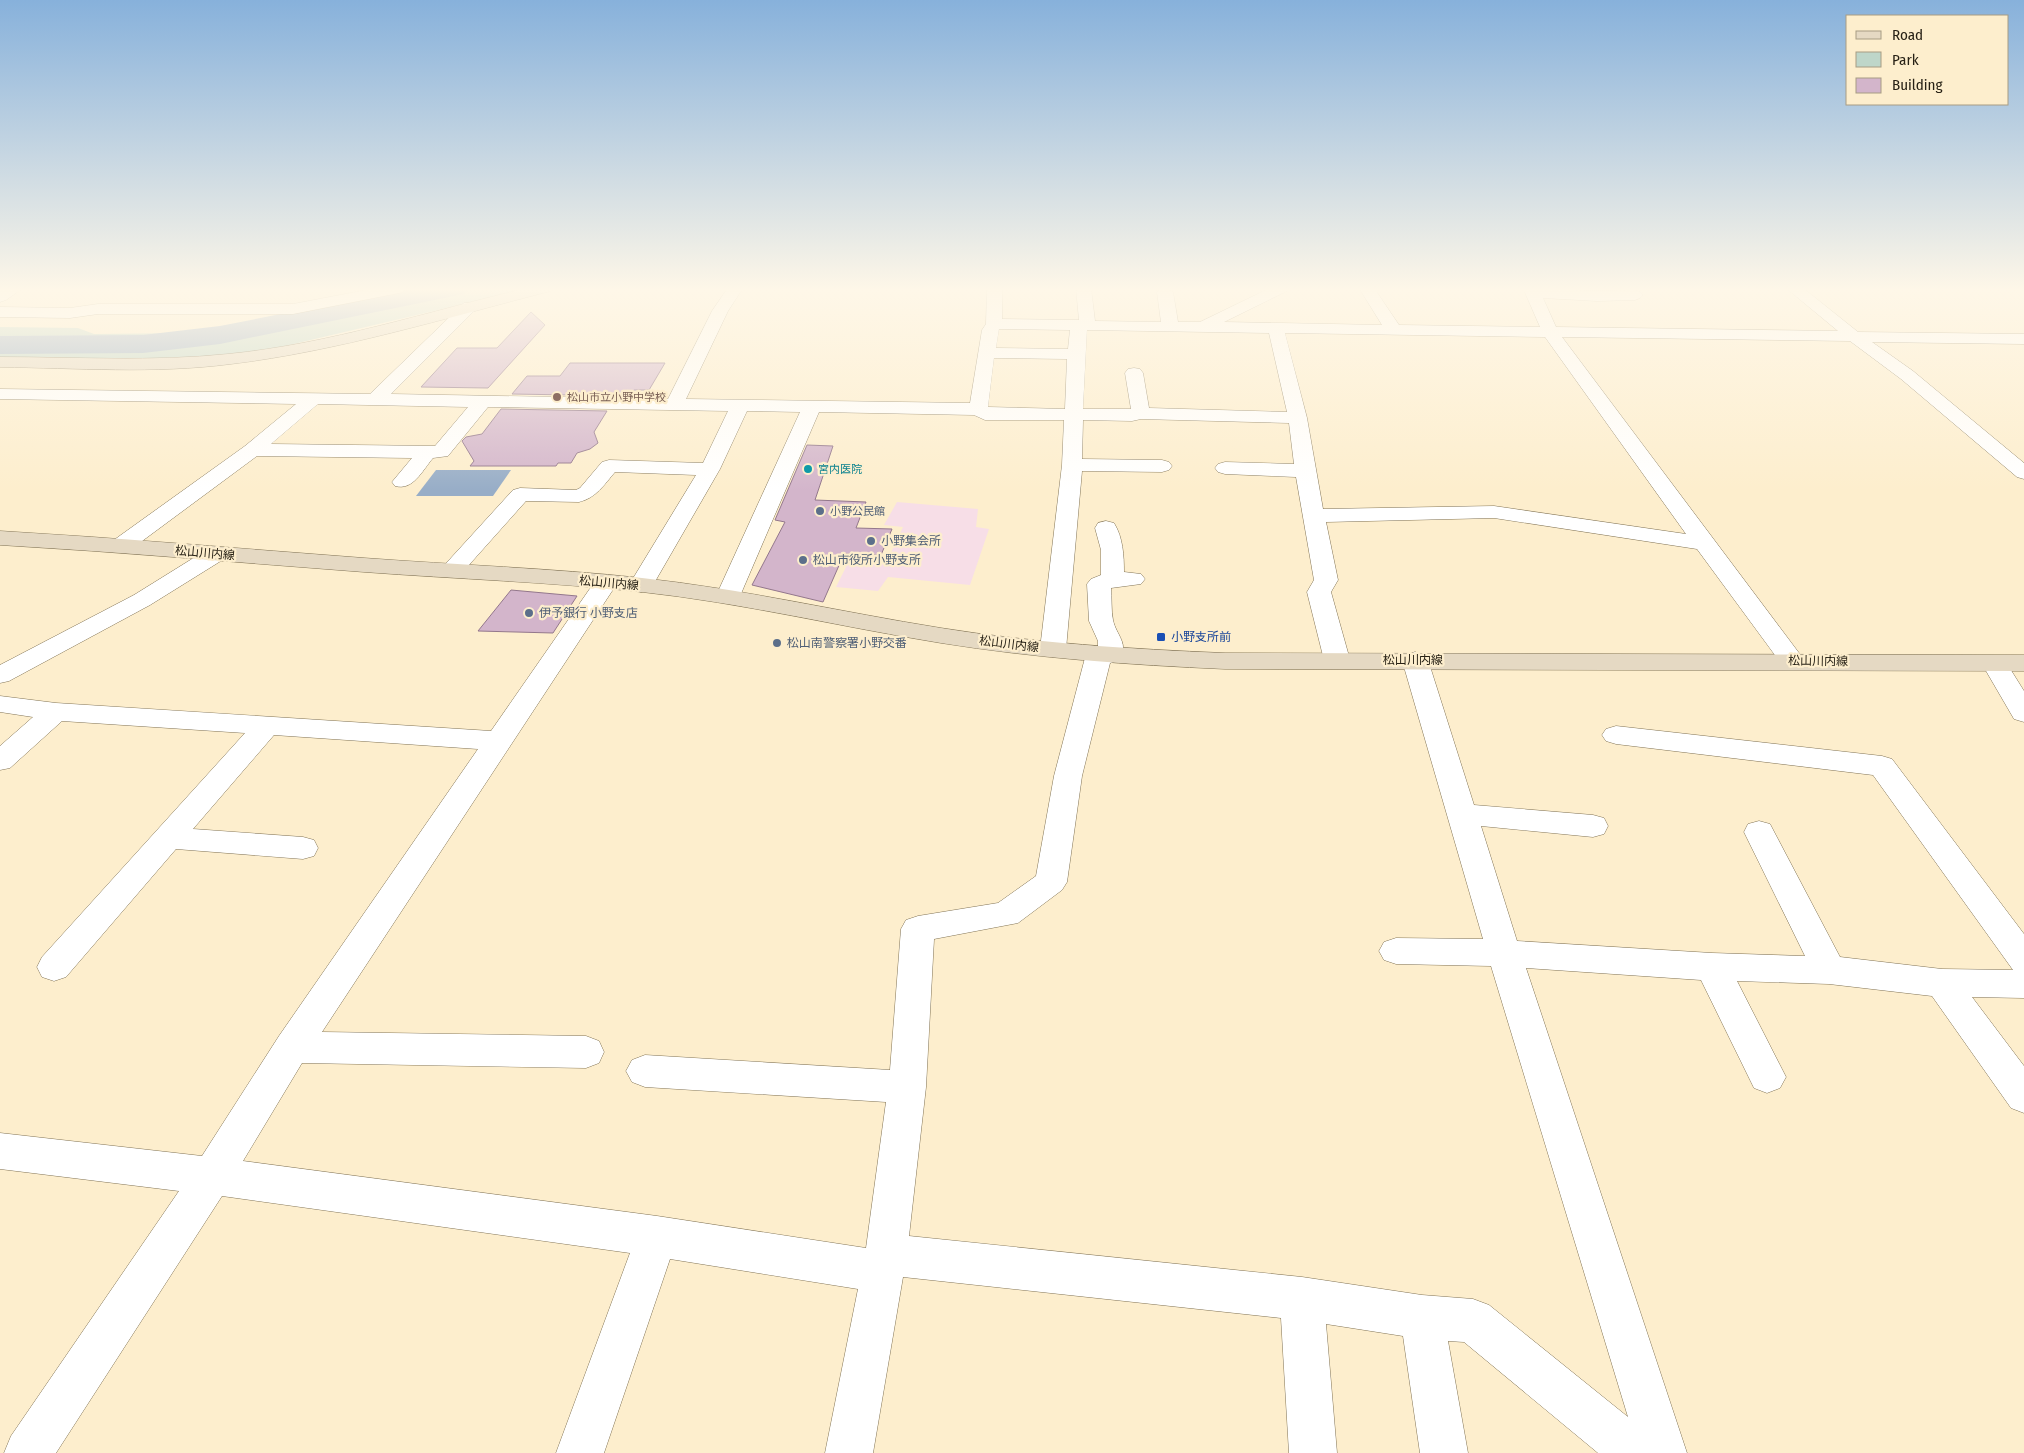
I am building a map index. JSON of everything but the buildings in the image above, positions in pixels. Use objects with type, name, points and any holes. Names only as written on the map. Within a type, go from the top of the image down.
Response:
[{"type":"main road","points":[[0,362],[157,364],[253,356]]},
{"type":"main road","name":"松山川内線","points":[[0,538],[122,545],[216,554],[641,585],[728,596],[943,636],[1105,655],[1225,661],[2024,663]]},
{"type":"street","points":[[375,400],[420,356]]},
{"type":"street","points":[[674,405],[698,356]]},
{"type":"street","points":[[978,409],[986,356]]},
{"type":"street","points":[[1053,649],[1072,465],[1076,356]]},
{"type":"street","points":[[1283,356],[1298,418],[1305,471],[1326,580],[1320,592],[1337,660]]},
{"type":"street","points":[[1567,356],[1792,661]]},
{"type":"street","points":[[1881,356],[1907,375],[2024,473]]},
{"type":"street","points":[[1134,373],[1141,413]]},
{"type":"street","points":[[0,394],[978,409],[985,414],[1074,415],[1141,413],[1298,418]]},
{"type":"street","points":[[122,545],[252,450],[313,399]]},
{"type":"street","points":[[252,450],[441,452],[482,402]]},
{"type":"street","points":[[641,585],[710,469],[740,406]]},
{"type":"street","points":[[728,596],[812,407]]},
{"type":"street","points":[[402,482],[427,452]]},
{"type":"street","points":[[1072,465],[1162,466]]},
{"type":"street","points":[[452,570],[520,494],[579,496],[587,492],[609,466],[710,469]]},
{"type":"street","points":[[1225,468],[1305,471]]},
{"type":"street","points":[[1315,516],[1494,512],[1704,543]]},
{"type":"street","points":[[849,1453],[885,1263],[907,1087],[918,929],[1006,914],[1050,882],[1068,776],[1111,641],[1101,621],[1099,584],[1123,579],[1106,528]]},
{"type":"street","points":[[0,675],[142,600],[216,554]]},
{"type":"street","points":[[28,1453],[214,1175],[292,1047],[606,582]]},
{"type":"street","points":[[1415,660],[1504,954],[1663,1453]]},
{"type":"street","points":[[1994,664],[2024,713]]},
{"type":"street","points":[[0,704],[56,712],[498,741]]},
{"type":"street","points":[[0,762],[56,712]]},
{"type":"street","points":[[54,967],[267,726]]},
{"type":"street","points":[[1616,735],[1882,766],[2024,960]]},
{"type":"street","points":[[1461,814],[1593,826]]},
{"type":"street","points":[[1759,832],[1829,970]]},
{"type":"street","points":[[168,838],[304,848]]},
{"type":"street","points":[[1396,951],[1504,954],[1712,967],[1829,970],[1942,983],[2024,984]]},
{"type":"street","points":[[1712,967],[1767,1078]]},
{"type":"street","points":[[1942,983],[2024,1096]]},
{"type":"street","points":[[292,1047],[586,1052]]},
{"type":"street","points":[[645,1071],[907,1087]]},
{"type":"street","points":[[0,1151],[214,1175],[657,1236],[885,1263],[1302,1299],[1422,1316],[1473,1321],[1635,1453]]},
{"type":"street","points":[[580,1453],[657,1236]]},
{"type":"street","points":[[1302,1299],[1314,1453]]},
{"type":"street","points":[[1422,1316],[1444,1453]]},
{"type":"shaded area","points":[[897,502],[978,509],[976,527],[989,529],[970,585],[888,577],[878,591],[836,587],[851,557],[888,559],[903,527],[884,525]]},
{"type":"green space","points":[[0,356],[214,356],[180,359],[0,358]]},
{"type":"water","points":[[436,470],[511,470],[493,496],[416,496]]},
{"type":"place","name":"松山市立小野中学校","points":[[557,397]]},
{"type":"place","name":"宮内医院","points":[[808,469]]},
{"type":"place","name":"小野公民館","points":[[820,511]]},
{"type":"place","name":"小野集会所","points":[[871,541]]},
{"type":"place","name":"松山市役所小野支所","points":[[803,560]]},
{"type":"place","name":"伊予銀行 小野支店","points":[[529,613]]},
{"type":"place","name":"小野支所前","points":[[1161,637]]},
{"type":"place","name":"松山南警察署小野交番","points":[[777,643]]}]
